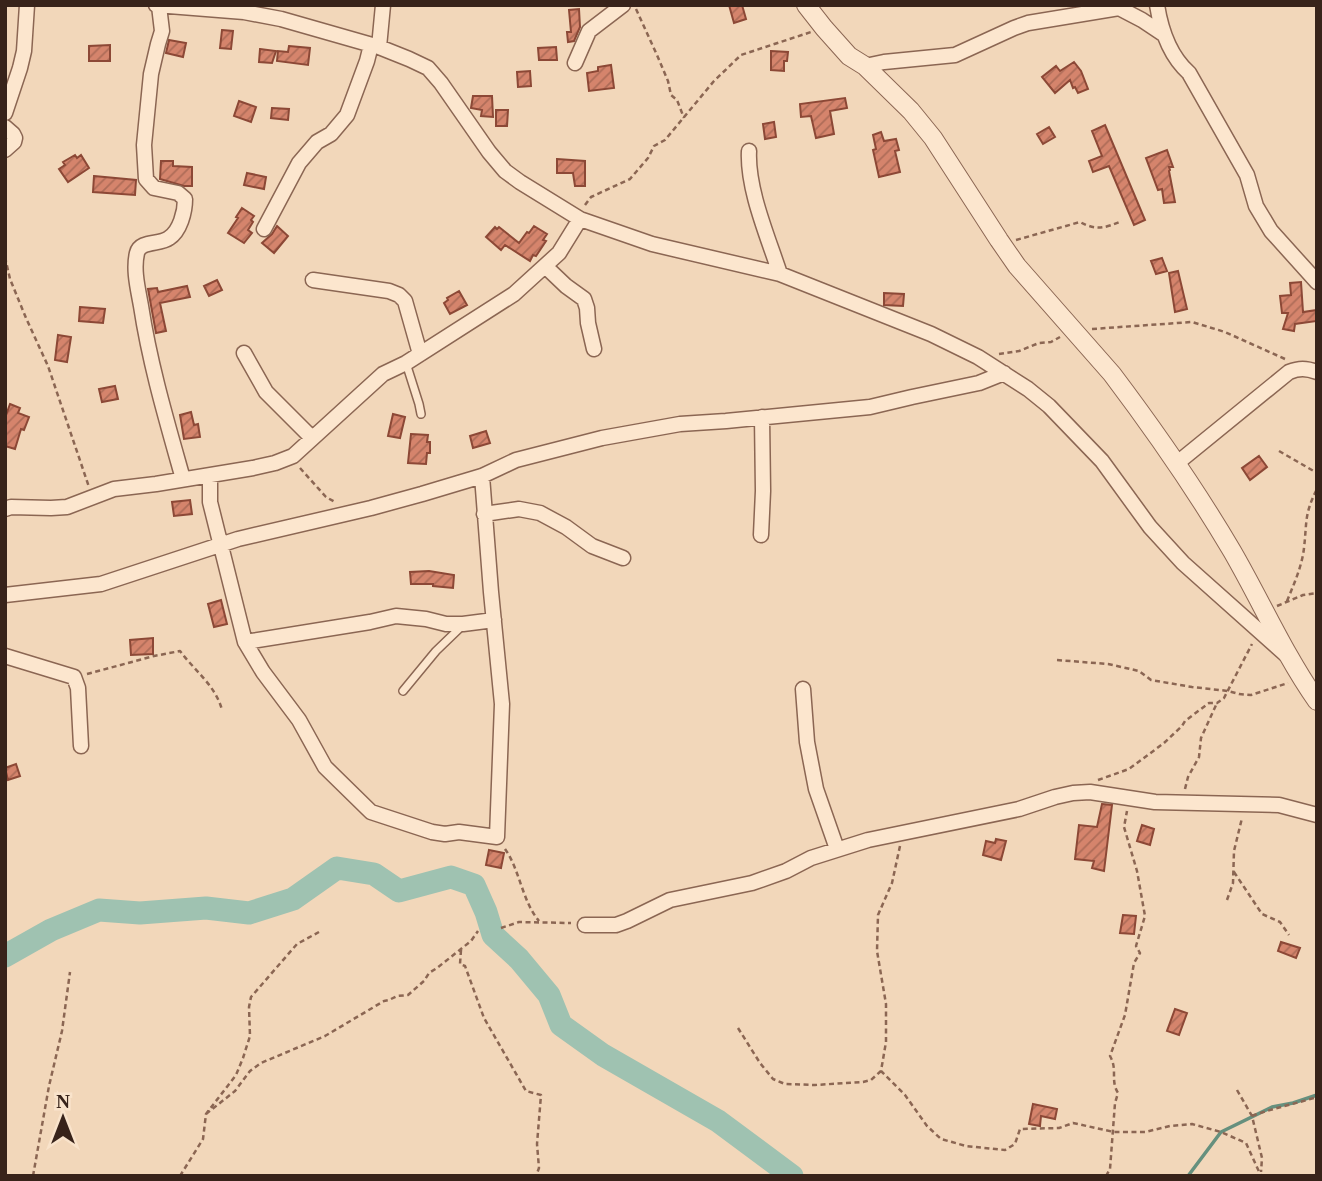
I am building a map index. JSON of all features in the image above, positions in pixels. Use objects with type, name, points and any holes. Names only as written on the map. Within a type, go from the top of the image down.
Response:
[{"type":"street","points":[[5,113],[24,51],[27,5]]},
{"type":"street","points":[[183,479],[156,383],[136,276],[139,247],[168,239],[176,231],[185,207],[185,199],[178,193],[154,188],[146,179],[144,145],[150,86],[163,31],[157,5],[244,12],[281,19],[375,46],[428,68],[442,83],[505,171],[580,219],[652,244],[780,274],[919,329],[978,356],[1049,406],[1102,461],[1150,527],[1183,563],[1289,657]]},
{"type":"street","points":[[264,229],[299,163],[317,142],[331,134],[347,115],[375,46],[383,5]]},
{"type":"street","points":[[575,63],[589,31],[623,5]]},
{"type":"street","points":[[806,5],[849,55],[865,66],[911,111],[933,138],[1017,266],[1112,374],[1177,464],[1231,548],[1299,676],[1317,701]]},
{"type":"street","points":[[1157,5],[1163,34],[1189,73],[1247,175],[1256,206],[1271,231],[1317,282]]},
{"type":"street","points":[[865,66],[955,55],[1028,23],[1122,6],[1163,34]]},
{"type":"street","points":[[5,127],[15,138],[5,149]]},
{"type":"street","points":[[749,151],[748,164],[754,191],[780,274]]},
{"type":"street","points":[[5,509],[67,507],[114,489],[253,468],[293,456],[383,374],[406,363],[514,294],[559,253],[580,219]]},
{"type":"street","points":[[545,266],[584,299],[594,349]]},
{"type":"street","points":[[313,280],[389,291],[399,295],[405,301],[420,354]]},
{"type":"street","points":[[244,353],[267,392],[312,438]]},
{"type":"street","points":[[1177,464],[1289,372],[1298,368],[1317,372]]},
{"type":"street","points":[[5,595],[101,583],[238,539],[453,486],[516,460],[602,438],[680,424],[870,407],[979,383],[1004,373]]},
{"type":"street","points":[[761,535],[762,417]]},
{"type":"street","points":[[210,475],[210,502],[245,642],[263,672],[299,720],[325,767],[371,812],[432,832],[497,837],[502,704],[482,476]]},
{"type":"street","points":[[484,514],[519,509],[540,513],[566,527],[592,546],[623,558]]},
{"type":"street","points":[[245,642],[396,616],[446,624],[494,620]]},
{"type":"street","points":[[5,656],[74,677],[78,688],[81,746]]},
{"type":"street","points":[[803,689],[807,742],[814,777],[837,849]]},
{"type":"street","points":[[585,925],[617,925],[670,900],[752,883],[837,849],[886,836],[1019,809],[1055,797],[1090,792],[1155,802],[1279,805],[1317,815]]},
{"type":"lane","points":[[406,363],[421,414]]},
{"type":"lane","points":[[403,691],[436,651],[463,624]]},
{"type":"path","points":[[634,5],[657,54],[671,94],[677,100],[684,118]]},
{"type":"path","points":[[580,219],[591,197],[630,179],[648,158],[654,146],[665,140],[714,81],[741,55],[824,29]]},
{"type":"path","points":[[999,240],[1021,240],[1080,222],[1090,228],[1104,228],[1122,221]]},
{"type":"path","points":[[5,257],[10,279],[48,366],[80,466],[93,497]]},
{"type":"path","points":[[978,356],[1019,351],[1039,343],[1051,342],[1073,330],[1192,322],[1237,337],[1283,358],[1298,368]]},
{"type":"path","points":[[1279,451],[1317,473]]},
{"type":"path","points":[[293,456],[301,471],[326,497],[354,512]]},
{"type":"path","points":[[1287,601],[1301,565],[1306,516],[1317,489]]},
{"type":"path","points":[[1266,612],[1303,594],[1317,593]]},
{"type":"path","points":[[1090,792],[1096,781],[1129,769],[1164,743],[1185,721],[1209,703],[1224,698],[1248,650],[1261,633]]},
{"type":"path","points":[[74,677],[180,651],[206,681],[220,701],[222,710]]},
{"type":"path","points":[[1057,660],[1108,664],[1139,671],[1151,680],[1251,695],[1285,685],[1299,676]]},
{"type":"path","points":[[1183,803],[1188,777],[1199,757],[1201,738],[1217,702]]},
{"type":"path","points":[[1106,1176],[1110,1169],[1118,1093],[1114,1086],[1115,1064],[1110,1056],[1125,1015],[1134,964],[1140,953],[1136,946],[1145,916],[1137,870],[1124,827],[1128,797]]},
{"type":"path","points":[[1227,900],[1233,883],[1234,850],[1246,804]]},
{"type":"path","points":[[738,1028],[773,1079],[785,1084],[863,1082],[871,1080],[881,1071],[887,1042],[887,1004],[877,951],[878,915],[892,883],[904,833]]},
{"type":"path","points":[[497,837],[510,856],[526,899],[539,921]]},
{"type":"path","points":[[1234,872],[1262,915],[1280,922],[1289,934]]},
{"type":"path","points":[[501,928],[519,922],[539,921],[585,925]]},
{"type":"path","points":[[206,1114],[235,1091],[250,1071],[261,1063],[325,1036],[384,1001],[408,995],[429,973],[471,941],[478,931]]},
{"type":"path","points":[[180,1176],[203,1139],[206,1114],[236,1075],[243,1058],[250,1036],[251,997],[297,944],[318,932]]},
{"type":"path","points":[[461,950],[460,964],[465,966],[484,1018],[526,1091],[541,1095],[536,1176]]},
{"type":"path","points":[[33,1176],[62,1031],[70,972]]},
{"type":"path","points":[[881,1071],[905,1095],[927,1126],[941,1139],[967,1146],[1005,1150],[1015,1144],[1020,1129],[1027,1128],[1059,1128],[1073,1123],[1114,1132],[1144,1132],[1192,1124],[1246,1143],[1261,1176]]},
{"type":"path","points":[[1237,1090],[1252,1116],[1262,1158],[1261,1176]]},
{"type":"path","points":[[1252,1116],[1317,1097]]},
{"type":"building","points":[[729,5],[742,5],[746,19],[734,23]]},
{"type":"building","points":[[579,9],[580,27],[574,41],[568,42],[567,32],[571,32],[569,10]]},
{"type":"building","points":[[222,30],[233,31],[231,49],[220,48]]},
{"type":"building","points":[[169,40],[186,43],[183,57],[166,53]]},
{"type":"building","points":[[110,45],[110,61],[89,61],[89,46]]},
{"type":"building","points":[[289,46],[310,48],[308,65],[277,61],[278,51],[288,52]]},
{"type":"building","points":[[556,47],[557,60],[539,60],[538,48]]},
{"type":"building","points":[[260,49],[276,51],[272,63],[259,62]]},
{"type":"building","points":[[771,51],[788,52],[784,71],[771,70]]},
{"type":"building","points":[[1074,62],[1088,89],[1078,93],[1070,80],[1055,93],[1042,77],[1056,66],[1060,71]]},
{"type":"building","points":[[611,65],[614,88],[589,91],[587,73],[598,71],[598,67]]},
{"type":"building","points":[[530,71],[531,86],[518,87],[517,72]]},
{"type":"building","points":[[473,96],[492,96],[493,117],[481,116],[482,110],[471,108]]},
{"type":"building","points":[[845,98],[847,108],[830,111],[834,134],[816,138],[811,116],[801,117],[800,104]]},
{"type":"building","points":[[239,101],[256,107],[251,122],[234,116]]},
{"type":"building","points":[[272,108],[289,109],[288,120],[271,118]]},
{"type":"building","points":[[496,110],[508,110],[507,126],[496,126]]},
{"type":"building","points":[[774,122],[776,137],[765,139],[763,124]]},
{"type":"building","points":[[1105,125],[1145,220],[1134,225],[1109,166],[1093,172],[1089,161],[1102,156],[1092,131]]},
{"type":"building","points":[[1049,127],[1055,137],[1043,144],[1037,134]]},
{"type":"building","points":[[881,132],[884,141],[896,139],[899,150],[895,151],[900,172],[879,177],[873,150],[876,149],[873,135]]},
{"type":"building","points":[[1167,150],[1173,167],[1169,167],[1169,171],[1175,202],[1164,203],[1162,189],[1158,190],[1146,158]]},
{"type":"building","points":[[75,155],[77,158],[81,155],[89,168],[68,182],[59,169],[65,165],[63,162]]},
{"type":"building","points":[[557,159],[585,161],[585,186],[575,186],[573,173],[557,173]]},
{"type":"building","points":[[161,161],[173,161],[173,166],[192,167],[192,186],[160,179]]},
{"type":"building","points":[[247,173],[266,177],[264,189],[244,185]]},
{"type":"building","points":[[94,176],[136,180],[135,195],[93,192]]},
{"type":"building","points":[[242,208],[254,216],[248,230],[252,233],[244,243],[228,233]]},
{"type":"building","points":[[277,226],[288,236],[274,253],[262,243]]},
{"type":"building","points":[[534,226],[547,234],[543,240],[546,241],[530,261],[505,245],[501,250],[486,237],[495,227],[499,227],[519,243]]},
{"type":"building","points":[[1162,258],[1167,271],[1156,274],[1151,261]]},
{"type":"building","points":[[1178,271],[1187,309],[1175,312],[1169,273]]},
{"type":"building","points":[[217,280],[222,290],[209,296],[204,286]]},
{"type":"building","points":[[1301,282],[1303,312],[1317,310],[1317,321],[1295,324],[1294,331],[1283,329],[1288,313],[1282,313],[1280,296],[1291,295],[1290,283]]},
{"type":"building","points":[[187,286],[190,297],[160,303],[166,331],[156,333],[148,289],[157,288],[158,292]]},
{"type":"building","points":[[459,291],[467,305],[450,314],[444,303]]},
{"type":"building","points":[[884,293],[904,294],[903,306],[884,305]]},
{"type":"building","points":[[80,307],[105,309],[103,323],[79,321]]},
{"type":"building","points":[[58,335],[71,337],[67,362],[55,360]]},
{"type":"building","points":[[115,386],[118,399],[102,402],[99,389]]},
{"type":"building","points":[[10,404],[20,408],[18,413],[29,417],[24,430],[21,429],[15,449],[5,446],[5,418]]},
{"type":"building","points":[[191,412],[194,425],[198,424],[200,437],[184,439],[180,415]]},
{"type":"building","points":[[393,414],[405,417],[400,438],[388,436]]},
{"type":"building","points":[[486,431],[490,443],[473,448],[470,436]]},
{"type":"building","points":[[411,434],[428,435],[430,453],[427,453],[426,464],[408,463]]},
{"type":"building","points":[[1259,456],[1267,467],[1250,480],[1242,468]]},
{"type":"building","points":[[190,500],[192,514],[174,516],[172,502]]},
{"type":"building","points":[[429,571],[454,575],[453,588],[411,584],[410,572]]},
{"type":"building","points":[[221,600],[227,624],[214,627],[208,604]]},
{"type":"building","points":[[153,638],[153,654],[131,655],[130,640]]},
{"type":"building","points":[[16,764],[20,776],[8,780],[5,768]]},
{"type":"building","points":[[1102,804],[1112,805],[1104,871],[1092,868],[1094,861],[1075,859],[1079,825],[1097,827]]},
{"type":"building","points":[[1142,825],[1154,829],[1150,845],[1137,841]]},
{"type":"building","points":[[996,839],[1006,841],[1001,860],[983,855],[986,841],[995,843]]},
{"type":"building","points":[[489,850],[504,853],[501,868],[486,865]]},
{"type":"building","points":[[1123,915],[1136,916],[1134,934],[1120,933]]},
{"type":"building","points":[[1281,942],[1300,948],[1296,958],[1278,951]]},
{"type":"building","points":[[1175,1009],[1187,1013],[1179,1035],[1167,1031]]},
{"type":"building","points":[[1033,1104],[1057,1109],[1055,1119],[1041,1116],[1040,1126],[1029,1124]]},
{"type":"waterway","points":[[5,956],[51,930],[99,910],[140,913],[206,908],[249,913],[293,899],[337,868],[374,874],[399,891],[451,877],[474,885],[493,935],[519,959],[549,995],[561,1025],[603,1055],[718,1121],[792,1176]]},
{"type":"waterway","points":[[1188,1176],[1221,1132],[1272,1107],[1317,1095]]}]
